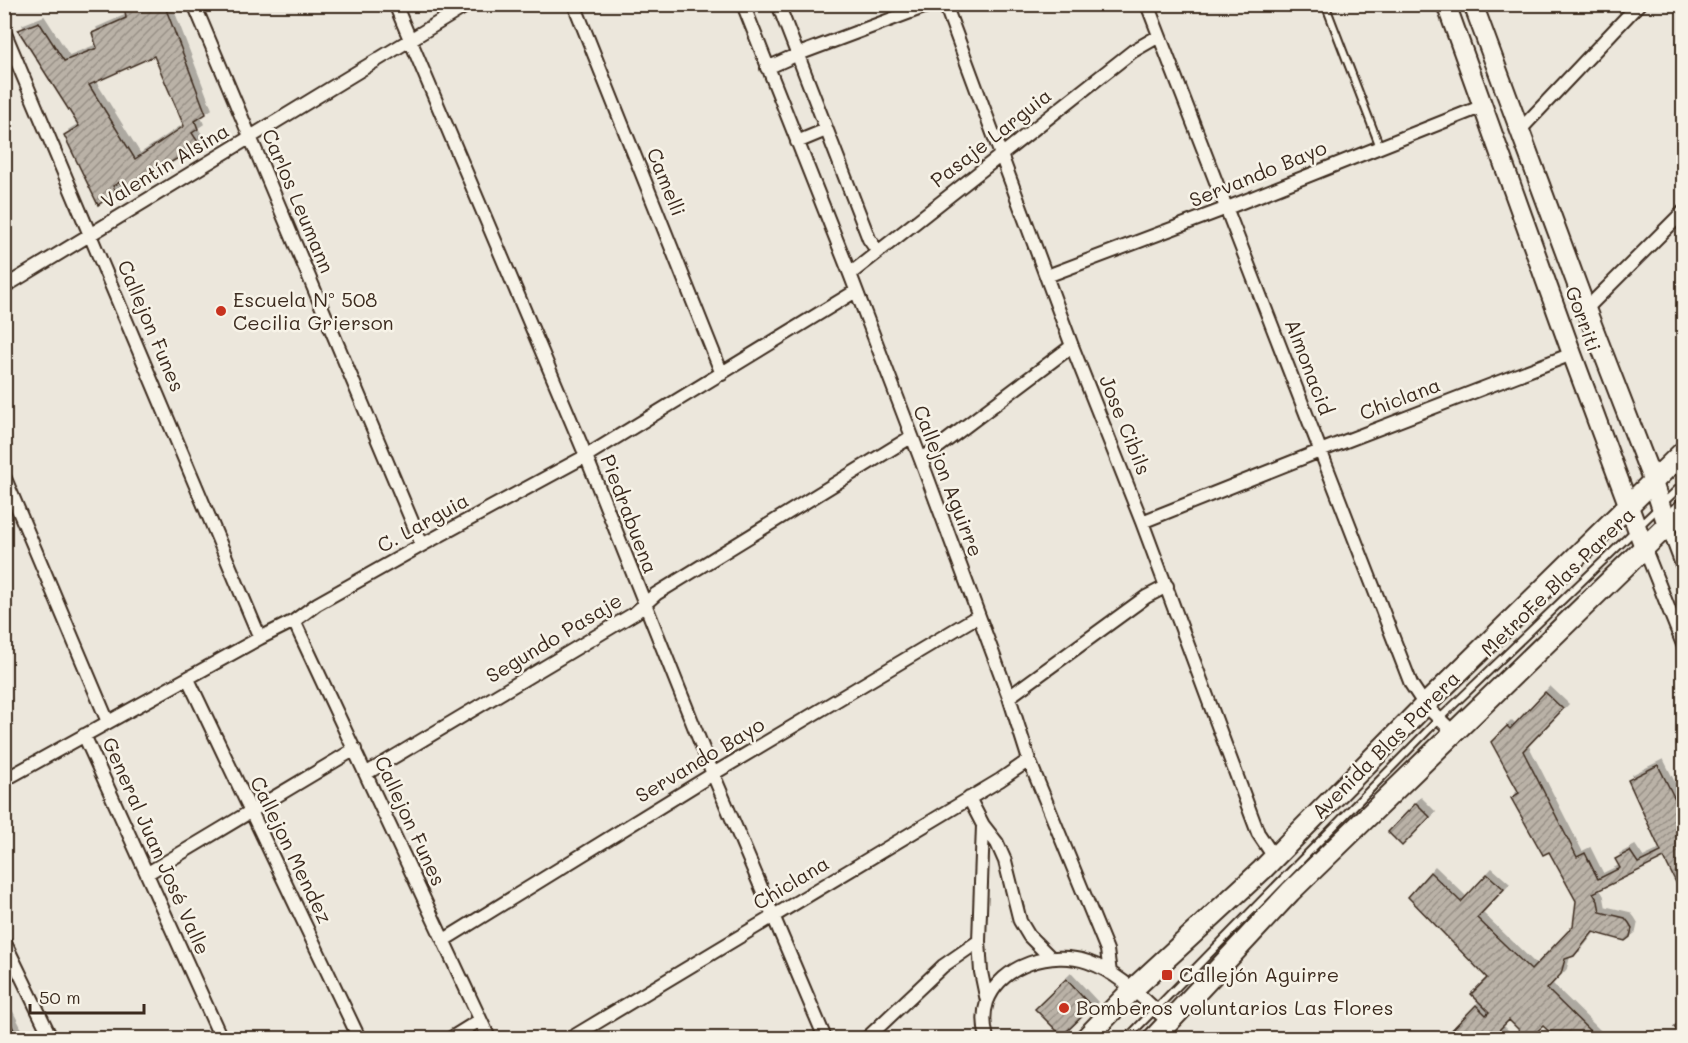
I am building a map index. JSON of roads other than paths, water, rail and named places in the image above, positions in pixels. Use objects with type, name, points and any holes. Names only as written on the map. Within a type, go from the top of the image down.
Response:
[{"type":"main road","name":"Gorriti","points":[[1446,4],[1644,547]]},
{"type":"main road","name":"Gorriti","points":[[1473,4],[1586,309],[1652,479],[1667,525]]},
{"type":"main road","name":"Avenida Blas Parera","points":[[1086,1038],[1132,990],[1274,857],[1425,705],[1629,506],[1652,479],[1683,451]]},
{"type":"main road","name":"Avenida Blas Parera","points":[[1154,1038],[1162,1016],[1290,892],[1446,726],[1683,509]]},
{"type":"street","name":"Carlos Leumann","points":[[194,4],[422,545]]},
{"type":"street","name":"Piedrabuena","points":[[395,4],[586,456],[713,774],[825,1038]]},
{"type":"street","name":"Valentín Alsina","points":[[4,287],[469,4]]},
{"type":"street","name":"Camelli","points":[[574,4],[722,374]]},
{"type":"street","name":"Callejon Aguirre","points":[[743,4],[921,460],[1009,697],[1029,760],[1107,950],[1110,973]]},
{"type":"street","points":[[778,4],[869,239],[878,252]]},
{"type":"street","points":[[767,68],[932,4]]},
{"type":"street","name":"Jose Cibils","points":[[945,4],[1072,346],[1167,586],[1258,833],[1274,857]]},
{"type":"street","name":"Almonacid","points":[[1147,4],[1411,684],[1425,705],[1446,726]]},
{"type":"street","points":[[1521,129],[1639,4]]},
{"type":"street","name":"Callejon Funes","points":[[4,31],[260,638]]},
{"type":"street","name":"Pasaje Larguia","points":[[850,274],[1133,51],[1159,36]]},
{"type":"street","name":"Servando Bayo","points":[[1047,276],[1227,208],[1483,106]]},
{"type":"street","points":[[797,142],[826,130]]},
{"type":"street","points":[[1586,309],[1683,212]]},
{"type":"street","name":"C. Larguia","points":[[4,780],[294,621],[317,604],[586,456],[856,291]]},
{"type":"street","points":[[921,460],[1072,346]]},
{"type":"street","name":"Chiclana","points":[[1142,522],[1572,354]]},
{"type":"street","name":"Segundo Pasaje","points":[[367,773],[635,613],[656,594],[911,437]]},
{"type":"street","name":"General Juan José Valle","points":[[4,476],[108,722]]},
{"type":"street","name":"Gorriti","points":[[1667,525],[1683,570]]},
{"type":"street","name":"Gorriti","points":[[1644,547],[1683,647]]},
{"type":"street","points":[[1009,697],[1146,597],[1167,586]]},
{"type":"street","name":"Servando Bayo","points":[[444,940],[713,774],[978,616]]},
{"type":"street","name":"Callejon Funes","points":[[294,621],[489,1038]]},
{"type":"street","name":"Callejon Mendez","points":[[188,679],[359,1038]]},
{"type":"street","name":"General Juan José Valle","points":[[84,735],[221,1038]]},
{"type":"street","points":[[148,873],[355,749]]},
{"type":"street","name":"Chiclana","points":[[571,1038],[1029,760]]},
{"type":"street","points":[[969,798],[983,825],[997,843],[1005,861],[1020,921],[1029,936],[1051,958]]},
{"type":"street","points":[[983,825],[979,940],[981,972],[987,1001]]},
{"type":"street","points":[[867,1038],[943,966],[979,940]]},
{"type":"street","points":[[4,941],[51,1038]]},
{"type":"street","points":[[987,1038],[984,1014],[987,1001],[998,985],[1009,974],[1023,966],[1051,958],[1068,958],[1088,962],[1110,973],[1162,1016]]},
{"type":"street","points":[[451,1038],[480,1020]]},
{"type":"lane","points":[[1325,4],[1380,147]]},
{"type":"lane","name":"MetroFe Blas Parera","points":[[1446,726],[1683,483]]},
{"type":"lane","points":[[1127,1038],[1162,1016]]},
{"type":"place","name":"Escuela Nº 508 Cecilia Grierson","points":[[221,311]]},
{"type":"place","name":"Callejón Aguirre","points":[[1167,975]]},
{"type":"place","name":"Bomberos voluntarios Las Flores","points":[[1064,1008]]}]
